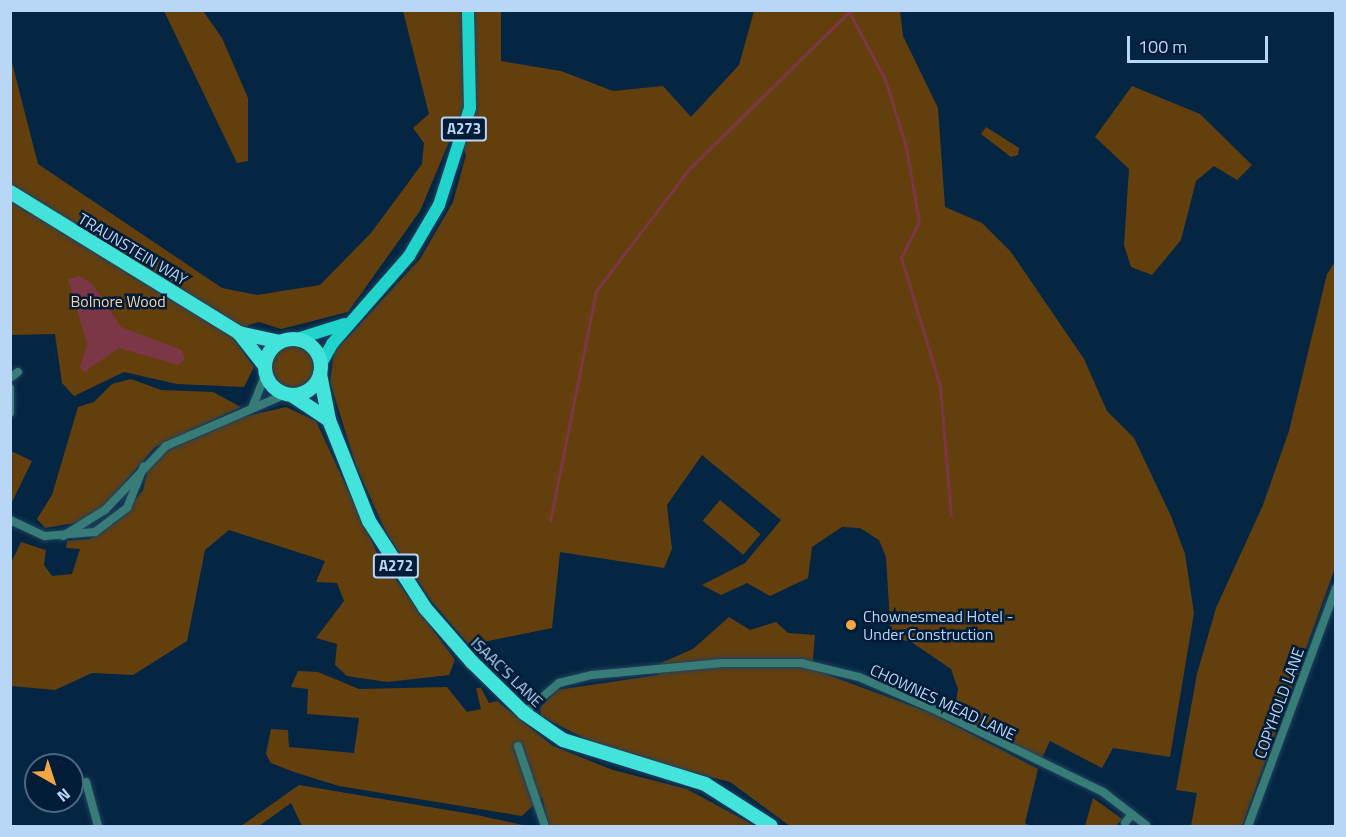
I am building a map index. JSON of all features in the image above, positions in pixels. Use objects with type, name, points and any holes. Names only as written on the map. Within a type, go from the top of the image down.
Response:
[{"type":"highway","name":"TRAUNSTEIN WAY","points":[[10,192],[239,333],[280,342]]},
{"type":"highway","name":"TRAUNSTEIN WAY","points":[[239,333],[264,370]]},
{"type":"highway","points":[[288,395],[311,390],[321,369],[313,347],[297,339],[280,342],[264,370],[288,395],[330,420]]},
{"type":"highway","name":"ISAAC'S LANE","points":[[321,369],[330,420],[356,492],[385,549],[439,625],[524,713],[588,750],[705,784],[771,826]]},
{"type":"main road","name":"A273","points":[[321,369],[349,322],[415,248],[453,171],[470,108],[468,10]]},
{"type":"main road","points":[[297,339],[349,322]]},
{"type":"street","points":[[252,408],[264,370]]},
{"type":"street","points":[[10,378],[18,372]]},
{"type":"street","points":[[10,388],[10,413]]},
{"type":"street","points":[[63,536],[105,510],[144,466],[166,446],[252,408],[288,395]]},
{"type":"street","points":[[10,520],[45,536],[95,532],[118,517],[138,491],[144,466]]},
{"type":"street","name":"COPYHOLD LANE","points":[[1248,826],[1335,588]]},
{"type":"street","name":"CHOWNES MEAD LANE","points":[[524,713],[559,683],[592,675],[722,663],[801,663],[859,677],[933,709],[1102,792],[1146,825]]},
{"type":"street","points":[[518,746],[545,826]]},
{"type":"street","points":[[86,782],[98,826]]},
{"type":"street","points":[[1125,824],[1132,814]]},
{"type":"green space","points":[[164,11],[203,11],[222,38],[248,98],[248,161],[237,163]]},
{"type":"green space","name":"Bolnore Wood","points":[[403,11],[501,11],[501,61],[561,71],[613,91],[663,86],[691,117],[739,65],[754,11],[900,11],[903,36],[938,108],[945,207],[982,223],[1011,252],[1084,359],[1107,411],[1134,438],[1171,516],[1185,554],[1194,613],[1170,757],[1113,748],[1102,768],[1050,741],[1041,760],[954,712],[958,689],[951,669],[910,641],[891,639],[886,557],[879,540],[860,528],[842,527],[812,547],[808,578],[770,596],[747,583],[721,595],[702,585],[745,563],[781,520],[702,455],[667,505],[672,549],[664,568],[560,552],[552,628],[469,645],[429,598],[386,532],[356,466],[330,382],[334,352],[420,259],[453,202],[466,155],[455,128],[420,211],[348,312],[281,329],[259,322],[248,325],[236,342],[254,367],[244,387],[177,384],[124,372],[74,396],[62,383],[55,334],[11,335],[10,55],[38,164],[222,288],[257,295],[320,285],[371,233],[422,164],[424,143],[413,128],[429,114]]},
{"type":"green space","points":[[1132,86],[1200,114],[1252,165],[1237,180],[1214,166],[1196,181],[1181,240],[1152,275],[1131,267],[1124,245],[1129,169],[1095,137]]},
{"type":"green space","points":[[986,127],[1019,148],[1018,155],[1011,157],[981,134]]},
{"type":"green space","points":[[1335,262],[1335,568],[1242,826],[1191,826],[1197,793],[1176,790],[1197,674],[1216,608],[1263,505],[1289,431],[1327,274]]},
{"type":"green space","points":[[293,344],[309,351],[316,367],[309,383],[293,390],[277,383],[270,367],[277,351]]},
{"type":"green space","points":[[131,379],[161,390],[213,392],[241,407],[155,447],[104,506],[81,522],[45,528],[37,519],[52,495],[78,407],[94,402],[112,384]]},
{"type":"green space","points":[[286,407],[316,421],[378,555],[455,660],[449,675],[387,682],[347,676],[335,665],[337,644],[316,638],[344,601],[337,583],[316,582],[325,561],[229,530],[205,550],[187,641],[133,675],[92,673],[55,690],[11,686],[11,563],[21,542],[46,550],[44,565],[52,576],[72,574],[80,549],[66,548],[67,541],[90,539],[120,519],[143,490],[148,469],[167,451],[243,417]]},
{"type":"green space","points":[[11,451],[32,461],[11,504]]},
{"type":"green space","points":[[720,500],[761,534],[743,555],[703,521]]},
{"type":"green space","points":[[729,617],[750,630],[776,622],[788,633],[815,635],[812,669],[931,713],[1038,769],[1025,823],[1030,826],[790,826],[730,782],[607,750],[541,716],[540,708],[557,690],[658,675],[654,666],[693,649]]},
{"type":"green space","points":[[298,671],[318,672],[359,689],[447,687],[467,712],[481,709],[476,688],[481,688],[489,703],[497,701],[553,746],[613,770],[687,789],[755,826],[549,826],[542,797],[522,816],[339,786],[294,772],[271,763],[266,754],[271,729],[288,730],[289,747],[354,753],[359,718],[307,714],[308,689],[291,687]]},
{"type":"green space","points":[[299,785],[477,815],[527,826],[302,826],[291,803],[259,826],[241,826]]},
{"type":"green space","points":[[1093,798],[1122,819],[1116,826],[1085,826]]},
{"type":"shaded area","points":[[80,276],[93,285],[121,327],[182,350],[185,359],[178,365],[119,348],[84,372],[80,367],[87,344],[68,279]]},
{"type":"waterway","points":[[550,521],[596,291],[689,169],[851,10]]},
{"type":"waterway","points":[[850,14],[885,79],[906,147],[919,222],[901,257],[940,386],[951,516]]},
{"type":"place","name":"Chownesmead Hotel - Under Construction","points":[[851,625]]}]
